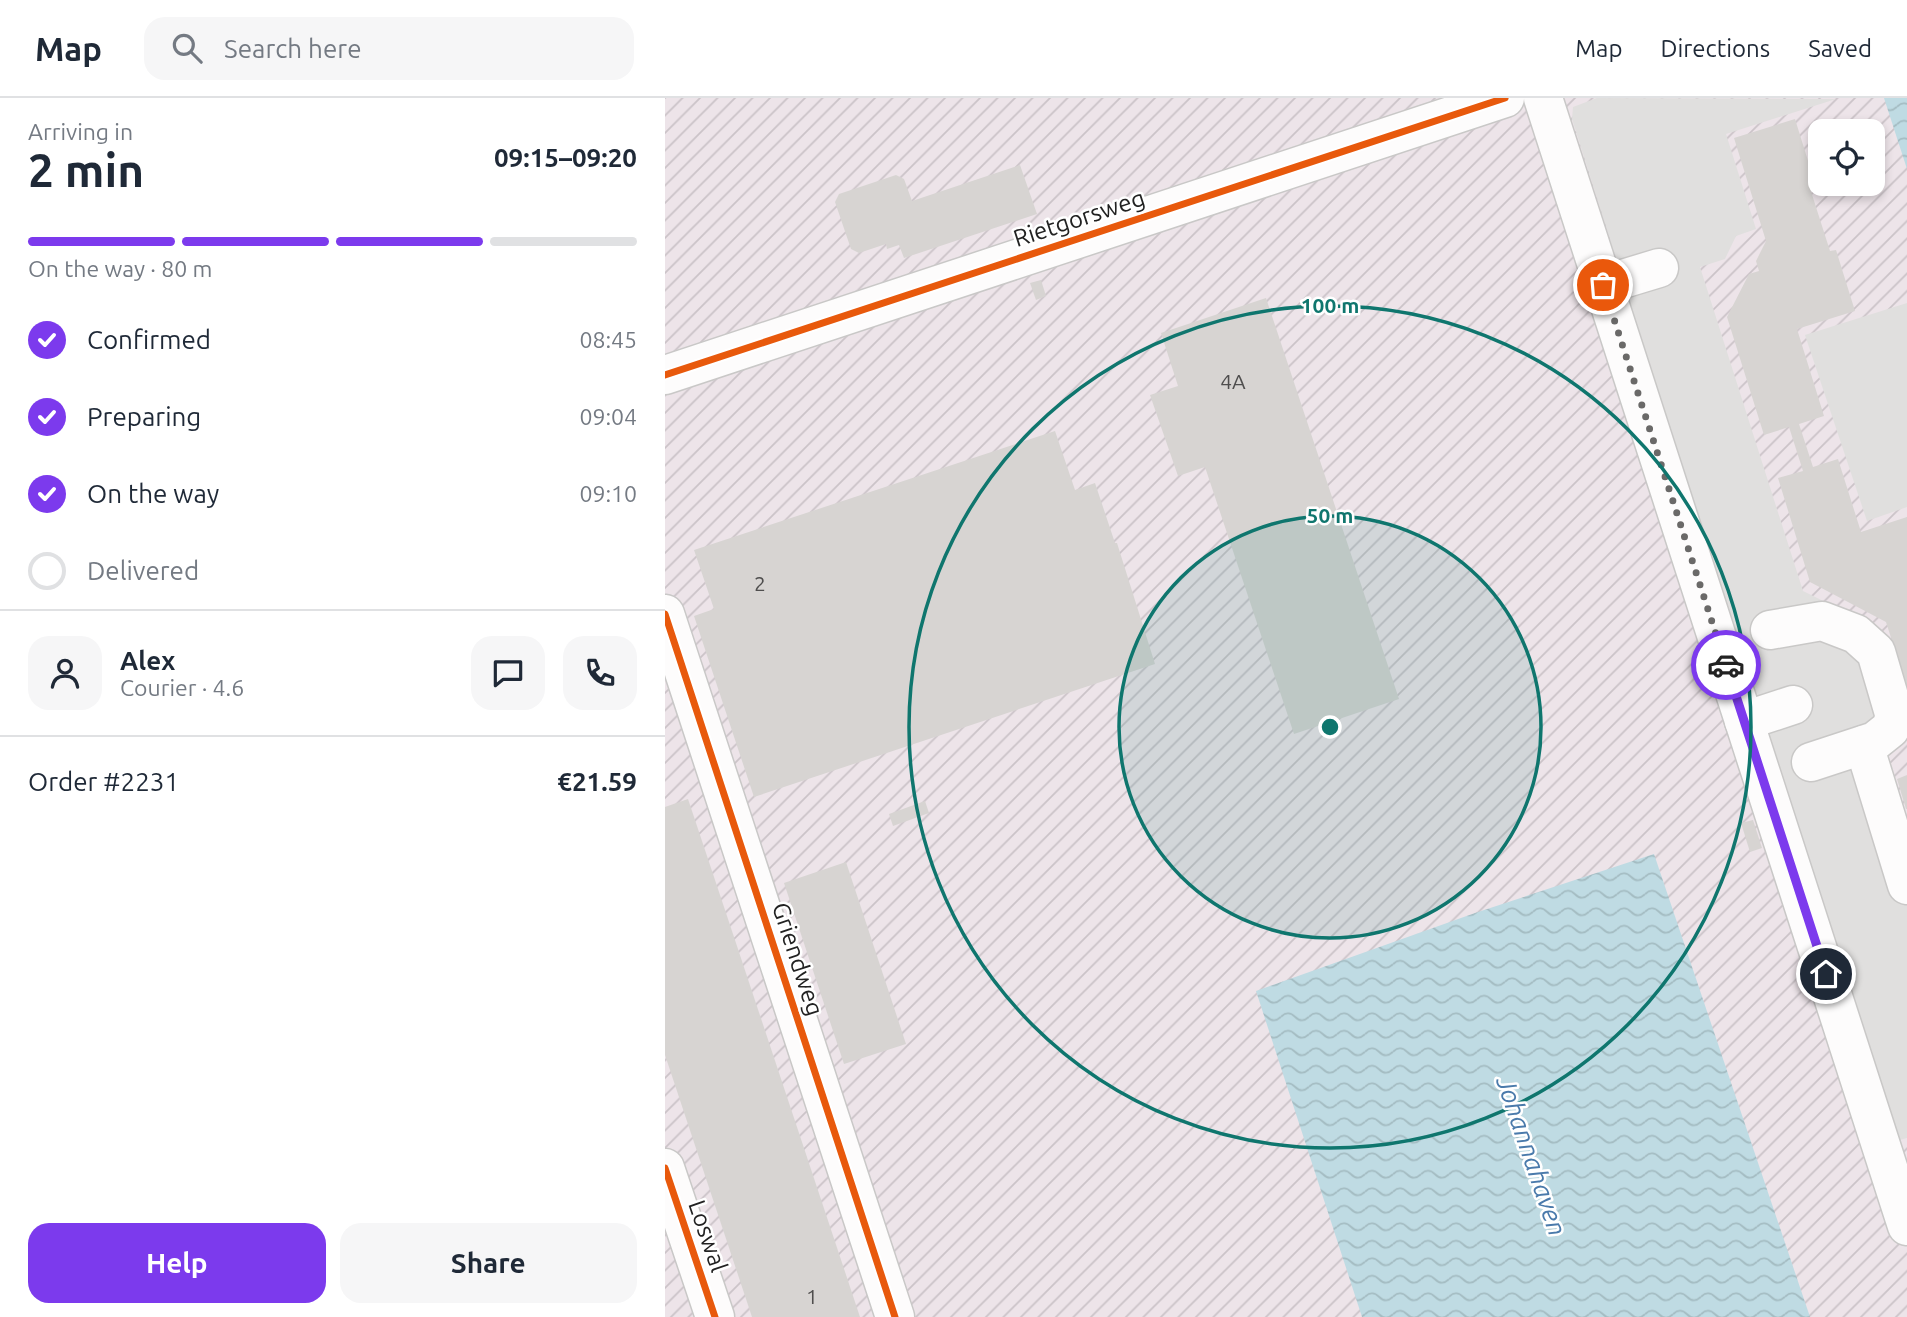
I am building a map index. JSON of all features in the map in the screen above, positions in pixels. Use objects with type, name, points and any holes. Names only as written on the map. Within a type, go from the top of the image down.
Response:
[{"type":"street","name":"Rietgorsweg","points":[[665,375],[1505,98]]},
{"type":"street","points":[[1543,98],[1904,1208]]},
{"type":"street","points":[[1603,285],[1659,268]]},
{"type":"street","name":"Griendweg","points":[[665,614],[895,1317]]},
{"type":"street","points":[[1770,629],[1822,621],[1856,634],[1876,652],[1895,717],[1891,729],[1875,741],[1811,762]]},
{"type":"street","points":[[1744,721],[1793,705]]},
{"type":"street","points":[[1864,745],[1907,885]]},
{"type":"street","name":"Loswal","points":[[665,1168],[715,1317]]},
{"type":"shaded area","points":[[665,98],[1907,98],[1907,1317],[665,1317]]},
{"type":"shaded area","points":[[1597,98],[1836,99],[1726,134],[1756,229],[1736,236],[1725,259],[1700,267],[1803,591],[1882,630],[1907,712],[1880,759],[1907,851],[1907,1138],[1895,1141],[1572,119],[1573,107]]},
{"type":"shaded area","points":[[1907,303],[1907,507],[1867,521],[1805,335]]},
{"type":"water","points":[[1884,98],[1907,98],[1907,169]]},
{"type":"water","name":"Johannahaven","points":[[1654,854],[1810,1317],[1362,1317],[1256,991],[1475,913]]},
{"type":"building","points":[[1795,119],[1808,161],[1808,196],[1812,196],[1830,251],[1836,250],[1855,311],[1797,329],[1824,416],[1799,424],[1813,467],[1838,459],[1861,532],[1907,517],[1907,688],[1886,622],[1810,582],[1778,478],[1803,471],[1789,427],[1764,435],[1727,317],[1749,274],[1759,271],[1756,261],[1766,241],[1734,138]]},
{"type":"building","points":[[1020,165],[1037,214],[904,258],[899,245],[887,249],[886,244],[859,253],[851,249],[835,202],[839,194],[896,175],[904,179],[912,201]]},
{"type":"building","points":[[1041,280],[1046,296],[1036,300],[1030,283]]},
{"type":"building","points":[[1266,298],[1399,699],[1294,734],[1205,467],[1178,476],[1150,395],[1178,386],[1161,333]]},
{"type":"building","points":[[1055,431],[1075,490],[1095,483],[1155,664],[754,797],[694,616],[714,609],[694,550]]},
{"type":"building","points":[[1907,775],[1907,809],[1906,809],[1897,779]]},
{"type":"building","points":[[688,799],[860,1317],[752,1317],[665,1055],[665,807]]},
{"type":"building","points":[[925,801],[929,813],[893,826],[889,814]]},
{"type":"building","points":[[1753,820],[1762,848],[1750,852],[1741,823]]},
{"type":"building","points":[[846,862],[906,1044],[844,1064],[784,883]]},
{"type":"cycle path","points":[[665,375],[1505,98]]},
{"type":"cycle path","points":[[665,614],[895,1317]]},
{"type":"cycle path","points":[[665,1168],[715,1317]]},
{"type":"way so far","points":[[1603,285],[1726,665]]},
{"type":"route","points":[[1726,665],[1826,974]]}]
